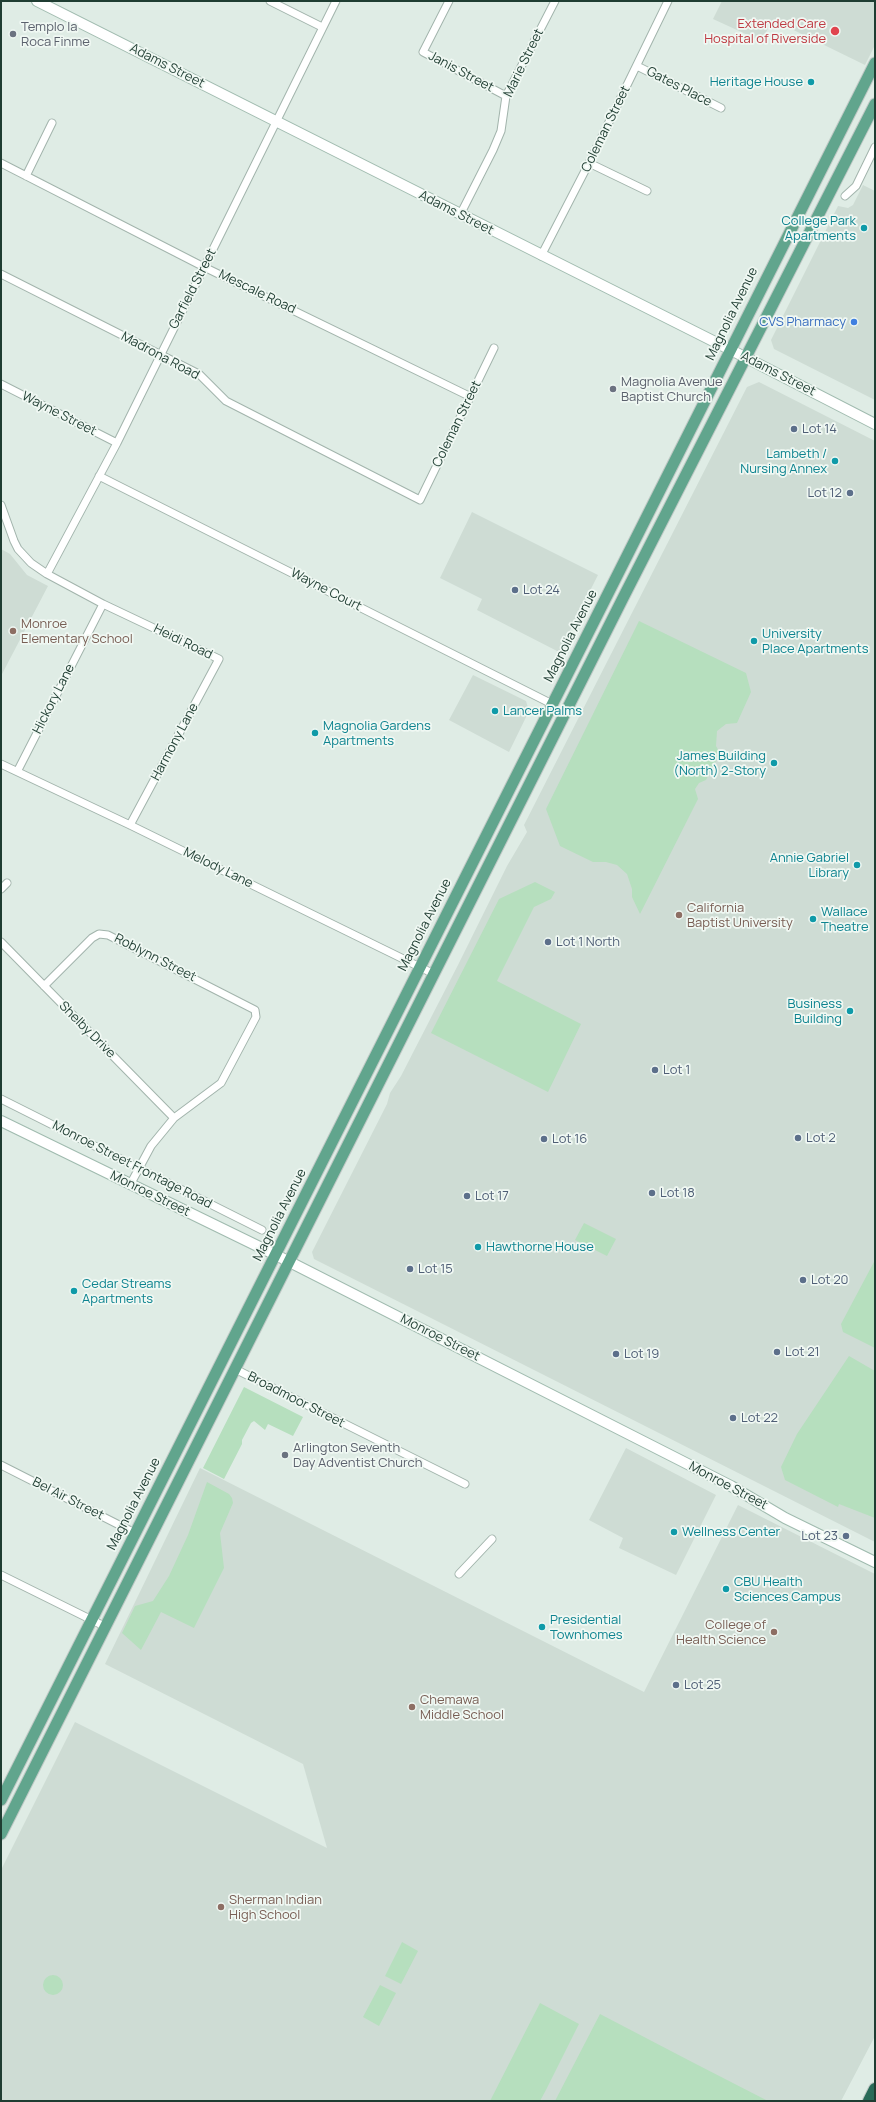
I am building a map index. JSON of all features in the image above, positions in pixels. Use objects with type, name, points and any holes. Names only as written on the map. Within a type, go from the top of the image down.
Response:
[{"type":"highway","points":[[869,2101],[875,2089]]},
{"type":"main road","name":"Adams Street","points":[[37,1],[541,256],[745,357],[875,424]]},
{"type":"main road","name":"Magnolia Avenue","points":[[1,1800],[875,63]]},
{"type":"main road","points":[[1,1834],[745,357],[875,104]]},
{"type":"main road","points":[[552,704],[567,711]]},
{"type":"main road","name":"Monroe Street","points":[[1,1121],[290,1262],[731,1486],[785,1518],[875,1562]]},
{"type":"street","points":[[270,1],[322,27]]},
{"type":"street","name":"Garfield Street","points":[[47,574],[117,443],[336,1]]},
{"type":"street","name":"Janis Street","points":[[449,1],[423,52],[506,96]]},
{"type":"street","name":"Marie Street","points":[[460,215],[494,150],[501,131],[506,96],[555,1]]},
{"type":"street","name":"Coleman Street","points":[[541,256],[589,163],[668,1]]},
{"type":"street","name":"Gates Place","points":[[637,66],[721,108]]},
{"type":"street","points":[[26,176],[52,123]]},
{"type":"street","points":[[846,196],[856,186],[875,147]]},
{"type":"street","points":[[589,163],[647,191]]},
{"type":"street","name":"Mescale Road","points":[[1,164],[204,267],[471,398]]},
{"type":"street","name":"Madrona Road","points":[[1,274],[199,374],[226,400],[420,500]]},
{"type":"street","name":"Coleman Street","points":[[420,500],[471,398],[494,348]]},
{"type":"street","name":"Wayne Street","points":[[1,384],[117,443]]},
{"type":"street","name":"Wayne Court","points":[[99,476],[552,704]]},
{"type":"street","points":[[1,505],[18,549],[31,563],[47,574],[103,604]]},
{"type":"street","name":"Heidi Road","points":[[103,604],[219,659]]},
{"type":"street","name":"Hickory Lane","points":[[18,770],[103,604]]},
{"type":"street","name":"Harmony Lane","points":[[130,825],[219,659]]},
{"type":"street","name":"Melody Lane","points":[[1,764],[18,770],[434,974]]},
{"type":"street","points":[[1,888],[7,883]]},
{"type":"street","name":"Roblynn Street","points":[[44,986],[92,938],[99,934],[108,935],[255,1010],[256,1017],[221,1083],[174,1118]]},
{"type":"street","name":"Shelby Drive","points":[[1,942],[174,1118]]},
{"type":"street","name":"Monroe Street Frontage Road","points":[[1,1099],[262,1230]]},
{"type":"street","points":[[130,1185],[151,1146],[174,1118]]},
{"type":"street","name":"Broadmoor Street","points":[[235,1370],[465,1484]]},
{"type":"street","name":"Bel Air Street","points":[[1,1465],[135,1533]]},
{"type":"street","points":[[459,1574],[492,1539]]},
{"type":"street","points":[[1,1575],[106,1627]]},
{"type":"shaded area","name":"Extended Care Hospital of Riverside","points":[[722,1],[875,1],[875,45],[865,65],[773,20],[761,41],[713,19]]},
{"type":"shaded area","points":[[863,185],[875,191],[875,400],[774,349],[771,340],[838,206],[848,208],[853,205]]},
{"type":"shaded area","name":"California Baptist University","points":[[759,382],[875,441],[875,1542],[314,1259],[312,1252],[387,1104],[390,1093],[401,1076],[507,866],[527,832],[524,825],[747,387]]},
{"type":"shaded area","name":"Lot 24","points":[[472,512],[598,575],[559,652],[477,610],[482,599],[440,578]]},
{"type":"shaded area","name":"Monroe Elementary School","points":[[1,549],[10,554],[27,575],[48,586],[1,676]]},
{"type":"shaded area","points":[[473,675],[526,701],[529,711],[509,752],[449,720]]},
{"type":"shaded area","points":[[626,1448],[716,1495],[676,1575],[619,1548],[623,1538],[589,1520]]},
{"type":"shaded area","points":[[200,1468],[644,1692],[738,1505],[875,1574],[875,2036],[841,2101],[1,2101],[1,1870],[75,1722],[327,1848],[303,1764],[105,1664]]},
{"type":"green space","points":[[639,621],[746,673],[751,692],[737,723],[726,724],[717,731],[716,746],[720,753],[706,780],[699,783],[695,789],[698,799],[640,914],[632,897],[632,889],[627,874],[617,865],[606,862],[593,862],[560,846],[546,809]]},
{"type":"green space","points":[[535,882],[555,892],[551,899],[534,907],[497,981],[581,1024],[548,1092],[431,1033],[499,899]]},
{"type":"green space","points":[[584,1223],[616,1239],[607,1256],[575,1240]]},
{"type":"green space","points":[[875,1260],[875,1348],[843,1332],[841,1324]]},
{"type":"green space","points":[[849,1356],[875,1371],[875,1518],[839,1504],[838,1507],[785,1480],[781,1467],[797,1434]]},
{"type":"green space","points":[[244,1387],[303,1417],[293,1436],[268,1424],[265,1430],[254,1421],[251,1423],[224,1479],[203,1468]]},
{"type":"green space","points":[[207,1482],[229,1494],[233,1503],[220,1533],[224,1568],[194,1628],[161,1612],[141,1650],[122,1633],[135,1606],[153,1601],[169,1576],[188,1535]]},
{"type":"green space","points":[[402,1942],[418,1951],[401,1984],[385,1976]]},
{"type":"green space","points":[[53,1975],[60,1978],[63,1985],[60,1992],[53,1995],[46,1992],[43,1985],[46,1978]]},
{"type":"green space","points":[[380,1985],[396,1993],[379,2026],[363,2017]]},
{"type":"green space","points":[[540,2003],[579,2024],[547,2088],[540,2101],[490,2101]]},
{"type":"green space","points":[[600,2014],[692,2062],[768,2101],[555,2101]]},
{"type":"place","name":"Extended Care Hospital of Riverside","points":[[835,31]]},
{"type":"place","name":"Templo la Roca Finme","points":[[13,34]]},
{"type":"place","name":"Heritage House","points":[[811,82]]},
{"type":"place","name":"College Park Apartments","points":[[864,228]]},
{"type":"place","name":"CVS Pharmacy","points":[[854,322]]},
{"type":"place","name":"Magnolia Avenue Baptist Church","points":[[613,389]]},
{"type":"place","name":"Lot 14","points":[[794,429]]},
{"type":"place","name":"Lambeth / Nursing Annex","points":[[835,461]]},
{"type":"place","name":"Lot 12","points":[[850,493]]},
{"type":"place","name":"Lot 24","points":[[515,590]]},
{"type":"place","name":"Monroe Elementary School","points":[[13,631]]},
{"type":"place","name":"University Place Apartments","points":[[754,641]]},
{"type":"place","name":"Lancer Palms","points":[[495,711]]},
{"type":"place","name":"Magnolia Gardens Apartments","points":[[315,733]]},
{"type":"place","name":"James Building (North) 2-Story","points":[[774,763]]},
{"type":"place","name":"Annie Gabriel Library","points":[[857,865]]},
{"type":"place","name":"California Baptist University","points":[[679,915]]},
{"type":"place","name":"Wallace Theatre","points":[[813,919]]},
{"type":"place","name":"Lot 1 North","points":[[548,942]]},
{"type":"place","name":"Business Building","points":[[850,1011]]},
{"type":"place","name":"Lot 1","points":[[655,1070]]},
{"type":"place","name":"Lot 2","points":[[798,1138]]},
{"type":"place","name":"Lot 16","points":[[544,1139]]},
{"type":"place","name":"Lot 18","points":[[652,1193]]},
{"type":"place","name":"Lot 17","points":[[467,1196]]},
{"type":"place","name":"Hawthorne House","points":[[478,1247]]},
{"type":"place","name":"Lot 15","points":[[410,1269]]},
{"type":"place","name":"Lot 20","points":[[803,1280]]},
{"type":"place","name":"Cedar Streams Apartments","points":[[74,1291]]},
{"type":"place","name":"Lot 21","points":[[777,1352]]},
{"type":"place","name":"Lot 19","points":[[616,1354]]},
{"type":"place","name":"Lot 22","points":[[733,1418]]},
{"type":"place","name":"Arlington Seventh Day Adventist Church","points":[[285,1455]]},
{"type":"place","name":"Wellness Center","points":[[674,1532]]},
{"type":"place","name":"Lot 23","points":[[846,1536]]},
{"type":"place","name":"CBU Health Sciences Campus","points":[[726,1589]]},
{"type":"place","name":"Presidential Townhomes","points":[[542,1627]]},
{"type":"place","name":"College of Health Science","points":[[774,1632]]},
{"type":"place","name":"Lot 25","points":[[676,1685]]},
{"type":"place","name":"Chemawa Middle School","points":[[412,1707]]},
{"type":"place","name":"Sherman Indian High School","points":[[221,1907]]}]
